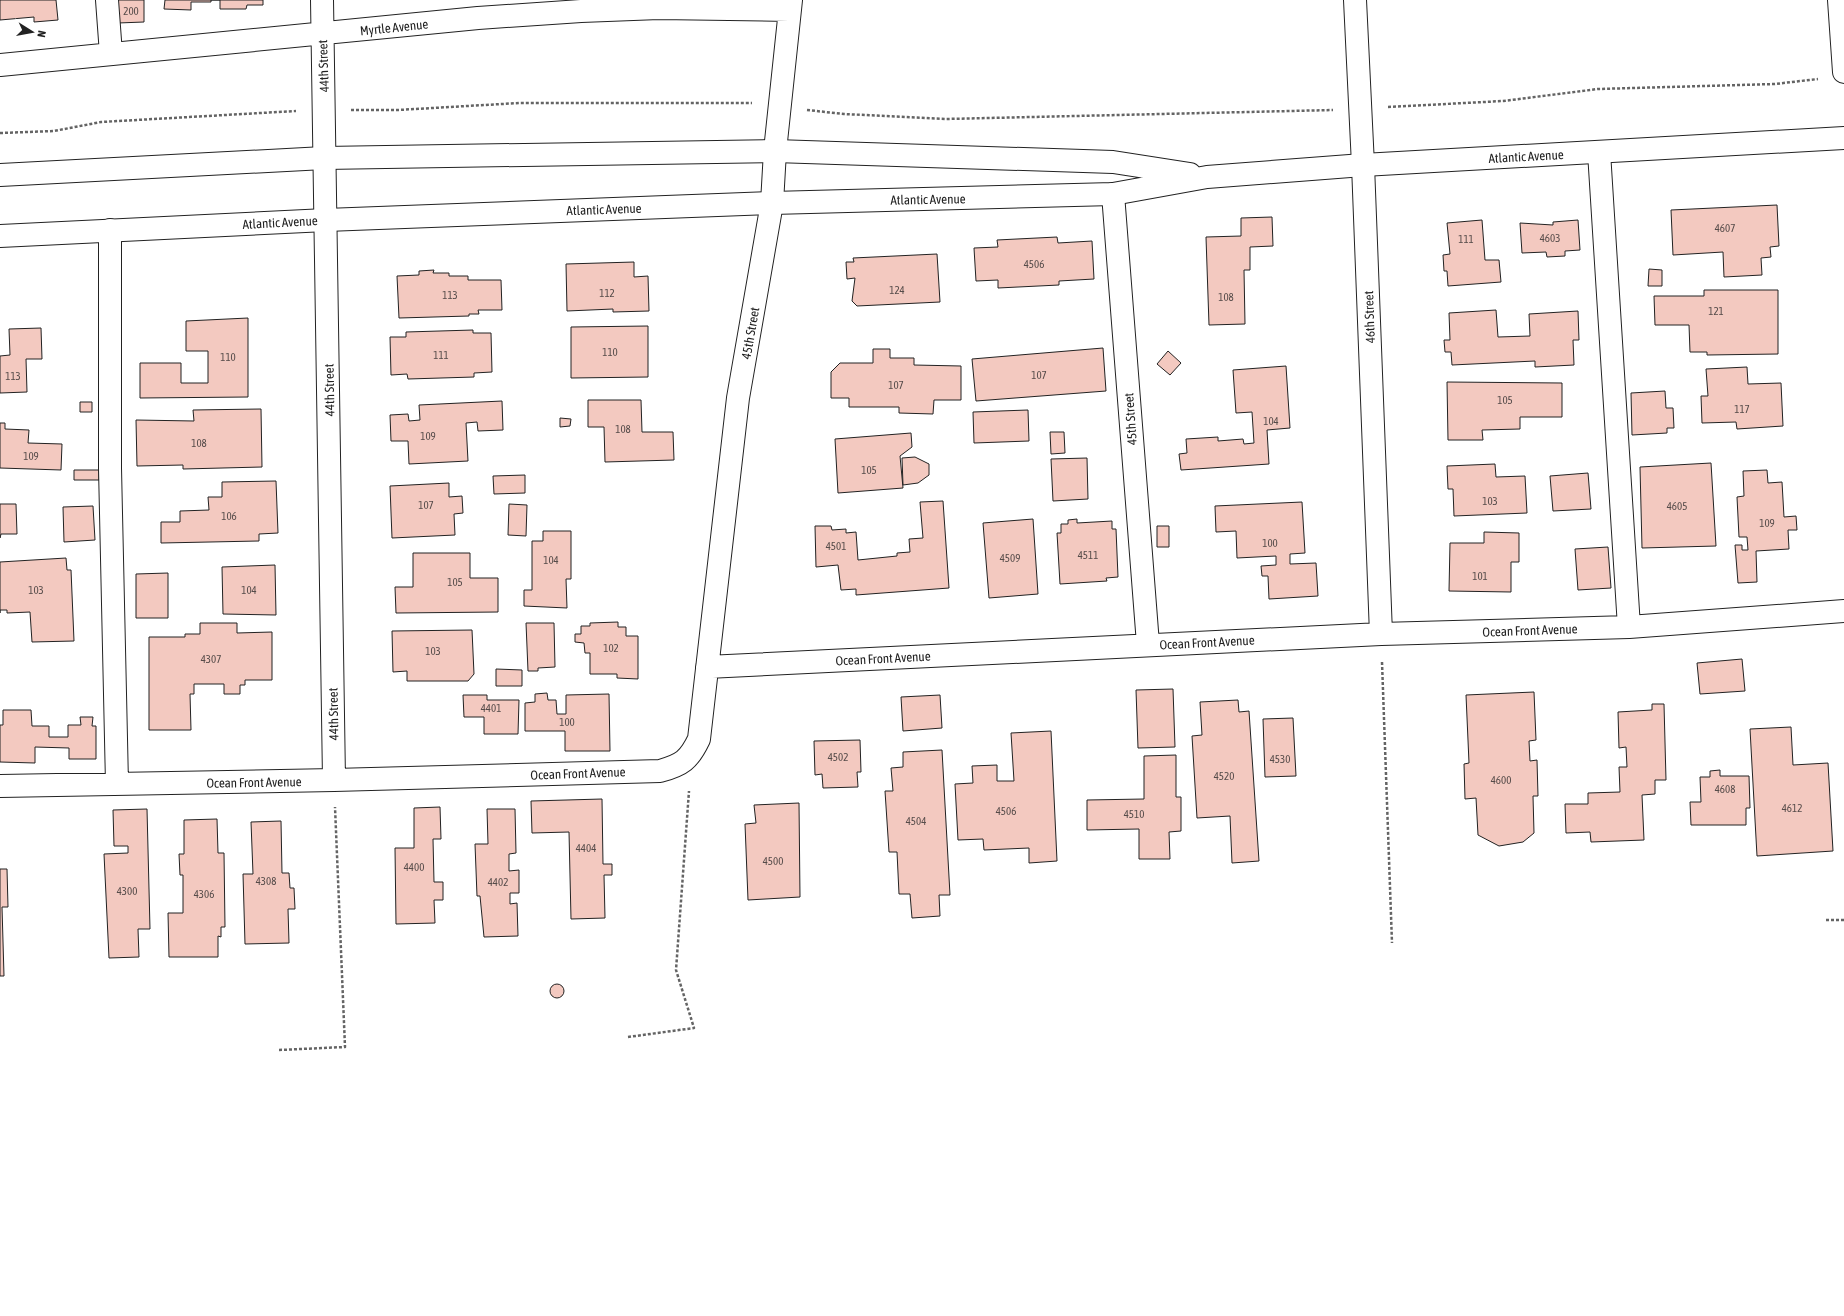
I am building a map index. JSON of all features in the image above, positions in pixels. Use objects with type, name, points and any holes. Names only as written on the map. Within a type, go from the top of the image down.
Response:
[{"type":"main road","points":[[107,0],[111,54]]},
{"type":"main road","name":"44th Street","points":[[322,0],[325,110],[324,158],[334,780]]},
{"type":"main road","name":"46th Street","points":[[1355,0],[1363,165],[1381,634]]},
{"type":"main road","points":[[1839,0],[1844,72]]},
{"type":"main road","name":"Myrtle Avenue","points":[[0,65],[478,18],[580,5],[659,8],[790,5]]},
{"type":"main road","name":"45th Street","points":[[707,667],[738,398],[772,202],[779,107],[790,5]]},
{"type":"main road","name":"Atlantic Avenue","points":[[0,236],[326,220],[772,202],[1113,194],[1207,177],[1363,165],[1844,138]]},
{"type":"main road","name":"Atlantic Avenue","points":[[0,175],[324,158],[775,151],[1113,162],[1207,177]]},
{"type":"main road","points":[[1599,152],[1629,627]]},
{"type":"main road","name":"45th Street","points":[[1113,194],[1148,644]]},
{"type":"main road","points":[[110,230],[110,468],[117,784]]},
{"type":"main road","name":"Ocean Front Avenue","points":[[0,786],[334,780],[660,771],[677,766],[691,755],[699,739],[707,667],[1148,644],[1381,634],[1629,627],[1844,611]]},
{"type":"path","points":[[0,132],[54,131],[101,122],[325,110],[398,110],[519,103],[741,102],[844,114],[946,119],[1360,108],[1503,101],[1598,89],[1775,84],[1823,79]]},
{"type":"path","points":[[1381,634],[1392,943]]},
{"type":"path","points":[[628,1037],[694,1028],[676,970],[691,755]]},
{"type":"path","points":[[279,1050],[344,1047],[334,780]]},
{"type":"path","points":[[1826,920],[1844,920]]},
{"type":"building","points":[[0,0],[56,0],[58,20],[34,22],[34,17],[0,20]]},
{"type":"building","points":[[118,0],[144,0],[144,22],[118,23]]},
{"type":"building","points":[[165,0],[211,0],[211,2],[191,2],[191,10],[164,9]]},
{"type":"building","points":[[220,0],[263,0],[263,5],[247,5],[246,9],[220,9]]},
{"type":"building","points":[[1777,205],[1779,246],[1770,247],[1771,257],[1761,258],[1762,275],[1724,277],[1723,252],[1673,255],[1671,210]]},
{"type":"building","points":[[1272,217],[1273,246],[1250,247],[1250,270],[1244,270],[1245,324],[1209,325],[1206,237],[1241,236],[1241,218]]},
{"type":"building","points":[[1482,220],[1485,260],[1499,260],[1501,282],[1448,286],[1447,271],[1444,271],[1443,255],[1450,254],[1447,223]]},
{"type":"building","points":[[1578,220],[1580,250],[1565,251],[1565,256],[1547,257],[1546,252],[1522,253],[1520,223],[1553,225],[1553,222]]},
{"type":"building","points":[[1057,237],[1058,243],[1092,241],[1094,279],[1059,281],[1059,285],[998,288],[998,280],[976,281],[974,248],[998,247],[997,240]]},
{"type":"building","points":[[937,254],[940,302],[857,306],[852,301],[855,278],[847,279],[846,262],[854,262],[853,258]]},
{"type":"building","points":[[634,262],[634,277],[648,276],[649,311],[613,312],[613,309],[567,311],[566,264]]},
{"type":"building","points":[[1649,269],[1662,270],[1662,286],[1648,286]]},
{"type":"building","points":[[434,270],[433,273],[449,273],[449,276],[468,276],[468,280],[501,280],[502,310],[478,310],[479,314],[469,314],[469,316],[399,318],[397,276],[419,275],[419,271]]},
{"type":"building","points":[[1704,290],[1778,290],[1778,354],[1707,355],[1707,352],[1690,352],[1689,325],[1655,325],[1654,296],[1704,296]]},
{"type":"building","points":[[1496,310],[1498,337],[1530,336],[1529,314],[1578,311],[1579,340],[1573,340],[1574,365],[1535,367],[1535,361],[1452,365],[1451,352],[1445,352],[1444,340],[1450,340],[1449,313]]},
{"type":"building","points":[[248,318],[248,397],[140,398],[140,363],[181,363],[181,383],[208,383],[208,351],[186,351],[186,321]]},
{"type":"building","points":[[648,326],[648,377],[571,378],[571,327]]},
{"type":"building","points":[[41,328],[42,359],[26,359],[27,392],[0,393],[0,356],[10,355],[9,329]]},
{"type":"building","points":[[473,330],[473,333],[491,333],[492,372],[474,373],[474,377],[408,379],[407,374],[391,375],[390,337],[406,337],[406,332]]},
{"type":"building","points":[[1103,348],[1106,391],[976,401],[972,359]]},
{"type":"building","points":[[873,349],[890,349],[890,358],[914,358],[914,365],[961,366],[961,400],[934,400],[933,414],[899,413],[899,407],[849,407],[849,398],[831,398],[831,372],[840,363],[873,363]]},
{"type":"building","points":[[1168,351],[1181,363],[1170,375],[1157,364]]},
{"type":"building","points":[[1286,366],[1290,428],[1267,430],[1269,464],[1181,470],[1179,454],[1187,453],[1186,439],[1218,437],[1218,441],[1243,439],[1244,444],[1254,443],[1252,412],[1236,413],[1233,370]]},
{"type":"building","points":[[1747,367],[1748,384],[1781,383],[1783,426],[1737,429],[1736,422],[1702,423],[1701,396],[1708,396],[1706,369]]},
{"type":"building","points":[[1447,382],[1562,383],[1562,417],[1520,417],[1520,429],[1482,430],[1483,440],[1448,440]]},
{"type":"building","points":[[1665,391],[1666,408],[1673,408],[1674,428],[1667,428],[1667,433],[1632,435],[1631,393]]},
{"type":"building","points":[[588,400],[641,400],[642,432],[673,432],[674,460],[605,462],[604,427],[588,427]]},
{"type":"building","points":[[502,401],[503,430],[478,431],[477,422],[466,423],[468,461],[409,464],[408,441],[391,441],[390,415],[408,414],[409,421],[420,420],[419,405]]},
{"type":"building","points":[[80,402],[92,402],[92,412],[80,412]]},
{"type":"building","points":[[261,409],[262,467],[183,469],[183,465],[137,466],[136,420],[194,421],[193,410]]},
{"type":"building","points":[[1028,410],[1029,441],[974,443],[973,412]]},
{"type":"building","points":[[560,418],[571,419],[570,426],[560,427]]},
{"type":"building","points":[[0,423],[5,423],[5,429],[29,430],[28,443],[62,444],[61,470],[0,468]]},
{"type":"building","points":[[1050,432],[1064,432],[1065,453],[1051,454]]},
{"type":"building","points":[[911,433],[912,447],[900,456],[903,488],[838,493],[835,439]]},
{"type":"building","points":[[915,457],[929,464],[929,475],[918,483],[903,485],[902,458]]},
{"type":"building","points":[[1087,458],[1088,499],[1053,501],[1051,459]]},
{"type":"building","points":[[1711,463],[1716,546],[1642,548],[1640,467]]},
{"type":"building","points":[[1495,464],[1496,477],[1525,476],[1527,513],[1454,516],[1453,489],[1448,489],[1447,466]]},
{"type":"building","points":[[74,470],[99,470],[99,480],[74,480]]},
{"type":"building","points":[[1767,470],[1768,483],[1782,482],[1784,517],[1796,516],[1797,530],[1788,530],[1789,549],[1756,551],[1757,582],[1738,583],[1735,545],[1742,545],[1742,550],[1748,550],[1747,537],[1739,537],[1737,497],[1744,496],[1743,471]]},
{"type":"building","points":[[1588,473],[1591,509],[1553,511],[1550,476]]},
{"type":"building","points":[[525,475],[525,493],[494,494],[493,476]]},
{"type":"building","points":[[276,481],[278,533],[259,534],[259,541],[161,543],[161,522],[180,522],[180,511],[209,510],[208,497],[222,497],[222,482]]},
{"type":"building","points":[[449,483],[449,497],[462,496],[463,513],[454,514],[455,535],[392,538],[390,486]]},
{"type":"building","points":[[943,501],[949,588],[856,595],[856,589],[841,590],[838,565],[816,567],[815,526],[831,526],[832,530],[846,529],[846,533],[856,532],[858,560],[897,556],[897,553],[910,552],[909,539],[923,538],[920,502]]},
{"type":"building","points":[[1302,502],[1305,553],[1290,554],[1290,564],[1316,563],[1318,596],[1269,599],[1268,576],[1262,576],[1261,566],[1276,565],[1276,556],[1237,558],[1236,531],[1216,532],[1215,506]]},
{"type":"building","points":[[0,504],[16,504],[17,534],[1,534],[0,538]]},
{"type":"building","points":[[509,504],[527,505],[526,536],[508,535]]},
{"type":"building","points":[[93,506],[95,540],[64,542],[63,507]]},
{"type":"building","points":[[1033,519],[1038,594],[989,598],[983,523]]},
{"type":"building","points":[[1077,519],[1077,523],[1112,521],[1112,529],[1116,529],[1118,577],[1106,578],[1107,581],[1060,584],[1057,533],[1061,533],[1061,524],[1068,524],[1068,520]]},
{"type":"building","points":[[1157,526],[1169,526],[1169,547],[1157,547]]},
{"type":"building","points":[[543,531],[571,531],[571,579],[566,579],[567,608],[524,606],[524,590],[532,590],[532,541],[543,541]]},
{"type":"building","points":[[1484,532],[1519,533],[1519,562],[1511,562],[1511,592],[1449,591],[1450,543],[1484,543]]},
{"type":"building","points":[[1608,547],[1611,588],[1578,590],[1575,549]]},
{"type":"building","points":[[413,553],[470,553],[470,578],[498,578],[498,612],[396,613],[395,587],[413,587]]},
{"type":"building","points":[[66,558],[67,570],[71,570],[74,641],[32,642],[30,612],[7,613],[7,610],[0,610],[0,562]]},
{"type":"building","points":[[275,565],[276,615],[223,614],[222,567]]},
{"type":"building","points":[[168,573],[168,618],[136,618],[136,574]]},
{"type":"building","points":[[618,622],[618,627],[626,627],[626,636],[638,636],[638,679],[617,678],[617,674],[590,674],[590,653],[585,653],[584,643],[575,642],[575,634],[581,634],[581,626],[590,626],[590,623]]},
{"type":"building","points":[[200,623],[237,623],[237,633],[272,632],[272,680],[245,680],[245,685],[240,685],[240,694],[224,694],[224,684],[194,684],[194,694],[190,694],[191,730],[149,730],[149,637],[185,637],[185,634],[200,634]]},
{"type":"building","points":[[526,623],[554,623],[555,667],[538,668],[538,671],[528,671]]},
{"type":"building","points":[[472,630],[474,674],[468,681],[407,681],[407,671],[393,672],[392,631]]},
{"type":"building","points":[[1742,659],[1745,691],[1700,694],[1697,663]]},
{"type":"building","points":[[496,669],[522,670],[522,686],[496,686]]},
{"type":"building","points":[[1173,689],[1175,747],[1138,748],[1136,690]]},
{"type":"building","points":[[1534,692],[1536,740],[1529,741],[1530,761],[1537,760],[1538,796],[1533,796],[1534,833],[1523,842],[1499,846],[1478,835],[1476,798],[1465,799],[1464,764],[1469,763],[1466,695]]},
{"type":"building","points":[[547,693],[548,700],[556,700],[557,714],[566,714],[566,695],[609,694],[610,751],[565,751],[565,731],[525,731],[525,703],[535,702],[535,694]]},
{"type":"building","points":[[463,695],[487,695],[487,700],[519,700],[518,734],[484,734],[484,717],[464,717]]},
{"type":"building","points":[[940,695],[942,728],[903,731],[901,697]]},
{"type":"building","points":[[1238,700],[1239,712],[1249,711],[1259,861],[1232,863],[1230,816],[1197,818],[1192,736],[1202,735],[1200,702]]},
{"type":"building","points":[[1652,704],[1664,704],[1666,780],[1655,780],[1655,794],[1642,795],[1644,840],[1591,842],[1590,832],[1566,833],[1565,804],[1588,804],[1588,793],[1620,792],[1619,767],[1627,767],[1626,747],[1619,748],[1618,712],[1652,710]]},
{"type":"building","points":[[3,710],[31,710],[32,726],[49,726],[49,737],[68,737],[68,725],[81,725],[80,717],[93,717],[92,726],[96,726],[96,759],[69,759],[69,748],[35,747],[35,763],[0,762],[0,725],[3,725]]},
{"type":"building","points":[[1293,718],[1296,776],[1265,777],[1263,719]]},
{"type":"building","points":[[1791,727],[1793,765],[1828,763],[1833,851],[1757,856],[1750,729]]},
{"type":"building","points":[[1051,731],[1057,861],[1029,863],[1029,848],[984,850],[983,839],[958,840],[955,784],[973,783],[972,766],[997,765],[997,781],[1014,781],[1011,733]]},
{"type":"building","points":[[860,740],[861,772],[857,772],[858,787],[823,788],[822,774],[815,775],[814,741]]},
{"type":"building","points":[[942,750],[950,895],[939,895],[940,916],[912,918],[910,894],[899,894],[897,852],[889,852],[885,791],[893,791],[891,768],[903,767],[903,752]]},
{"type":"building","points":[[1176,755],[1176,797],[1181,797],[1181,831],[1169,832],[1170,859],[1139,859],[1139,829],[1087,830],[1087,800],[1144,799],[1144,756]]},
{"type":"building","points":[[1720,770],[1720,776],[1749,776],[1750,808],[1746,808],[1746,825],[1691,825],[1690,802],[1701,802],[1700,777],[1710,777],[1710,771]]},
{"type":"building","points":[[602,799],[603,864],[612,864],[612,875],[604,875],[605,918],[571,919],[569,832],[532,833],[531,801]]},
{"type":"building","points":[[799,803],[800,897],[748,900],[745,824],[756,823],[754,805]]},
{"type":"building","points":[[440,807],[441,839],[433,839],[434,882],[443,882],[443,900],[434,900],[435,923],[396,924],[395,848],[414,848],[414,808]]},
{"type":"building","points":[[147,809],[150,929],[138,929],[139,957],[109,958],[104,854],[128,853],[128,846],[114,846],[113,810]]},
{"type":"building","points":[[487,809],[515,809],[516,853],[509,854],[509,871],[519,870],[519,893],[510,893],[510,904],[517,903],[518,936],[484,937],[480,896],[477,896],[475,844],[488,844]]},
{"type":"building","points":[[217,819],[218,853],[224,853],[225,927],[221,927],[221,937],[218,936],[218,957],[169,957],[168,913],[183,913],[183,875],[180,875],[179,854],[184,854],[184,820]]},
{"type":"building","points":[[281,821],[282,873],[289,873],[290,888],[294,888],[295,909],[288,909],[289,943],[245,944],[243,874],[253,874],[251,822]]},
{"type":"building","points":[[0,869],[7,869],[8,907],[2,907],[4,976],[0,976]]},
{"type":"building","points":[[554,984],[560,984],[564,988],[564,994],[560,998],[554,998],[550,994],[550,988]]}]
